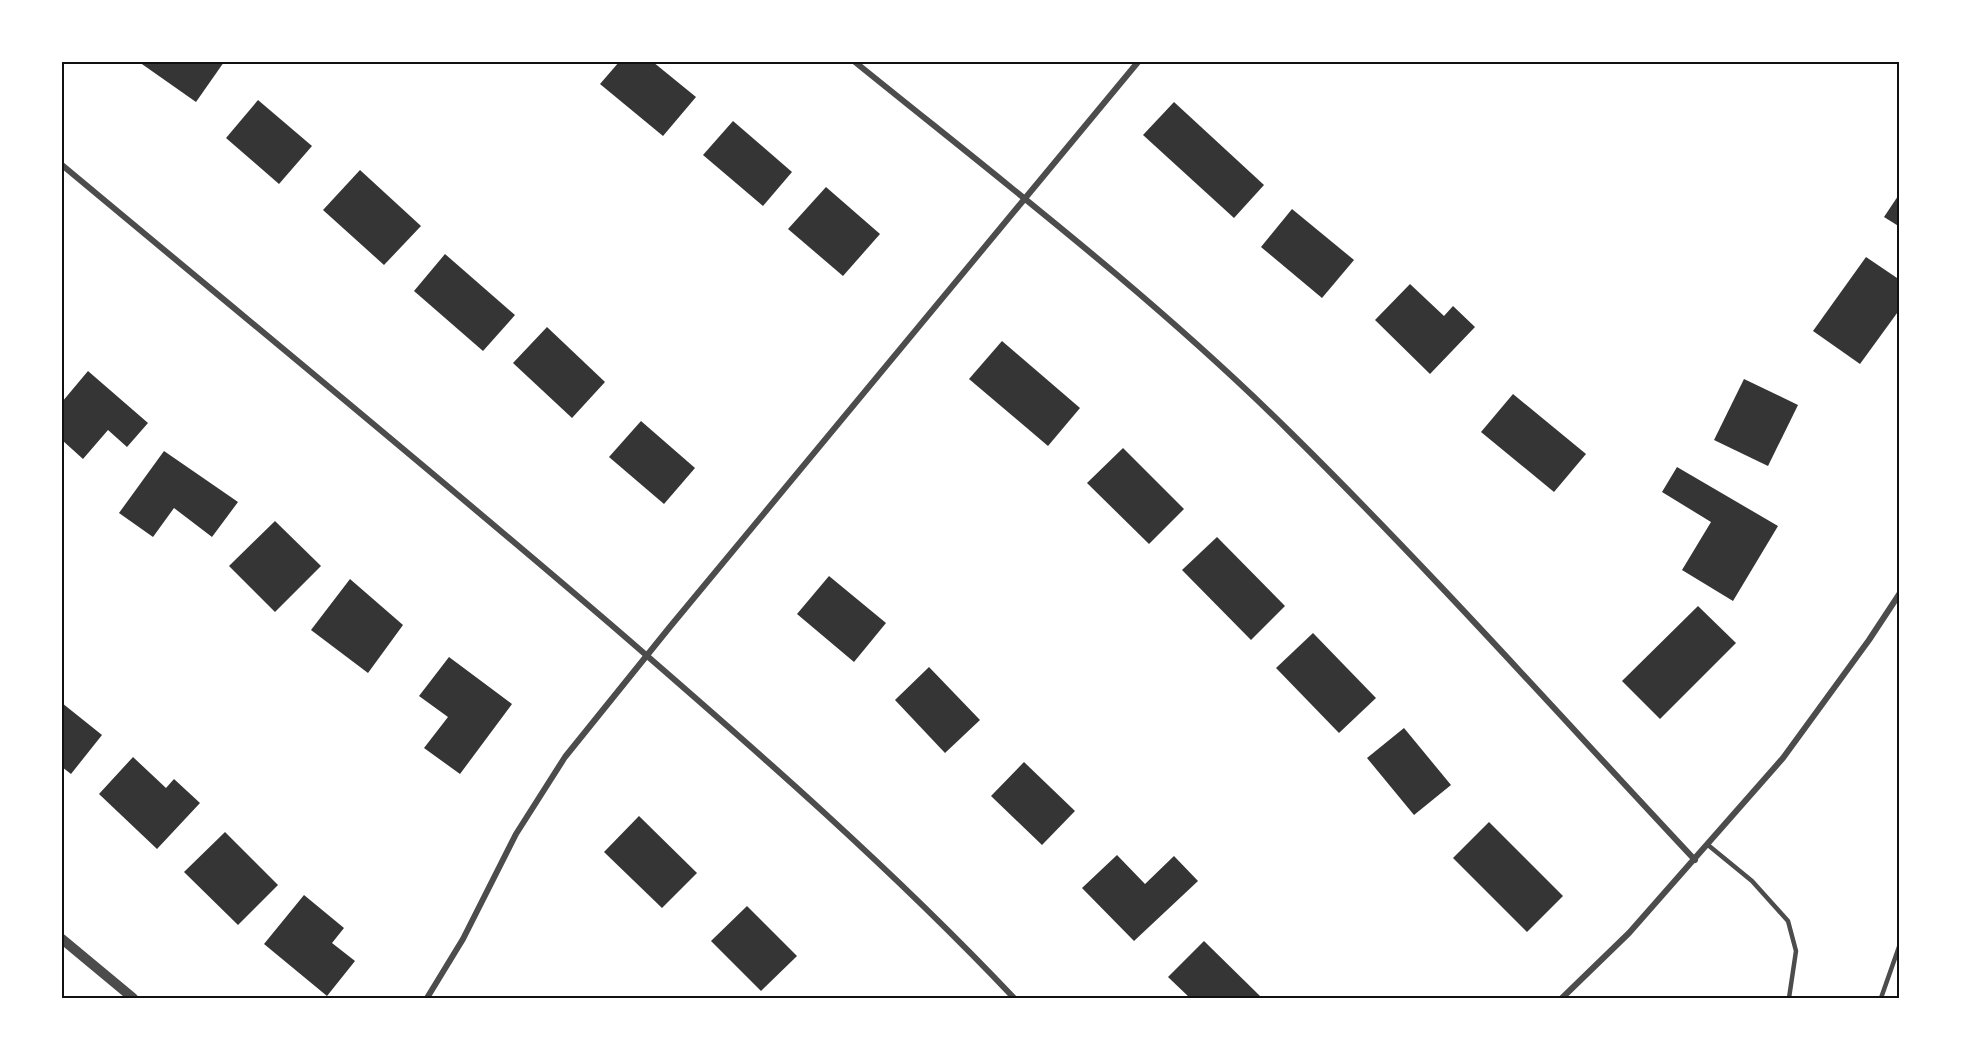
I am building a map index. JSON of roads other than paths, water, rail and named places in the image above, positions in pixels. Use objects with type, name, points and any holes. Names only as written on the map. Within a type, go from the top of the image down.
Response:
[{"type":"street","points":[[855,62],[1024,199],[1194,342],[1290,431],[1695,860]]},
{"type":"street","points":[[427,999],[463,939],[516,834],[566,757],[646,656],[1138,62]]},
{"type":"street","points":[[62,165],[507,536],[813,802],[981,963],[1014,999]]},
{"type":"street","points":[[1562,999],[1629,933],[1783,758],[1869,640],[1899,594]]},
{"type":"street","points":[[62,939],[133,999]]},
{"type":"lane","points":[[1708,845],[1752,881],[1788,921],[1796,951],[1789,999]]},
{"type":"lane","points":[[1881,999],[1899,944]]}]
